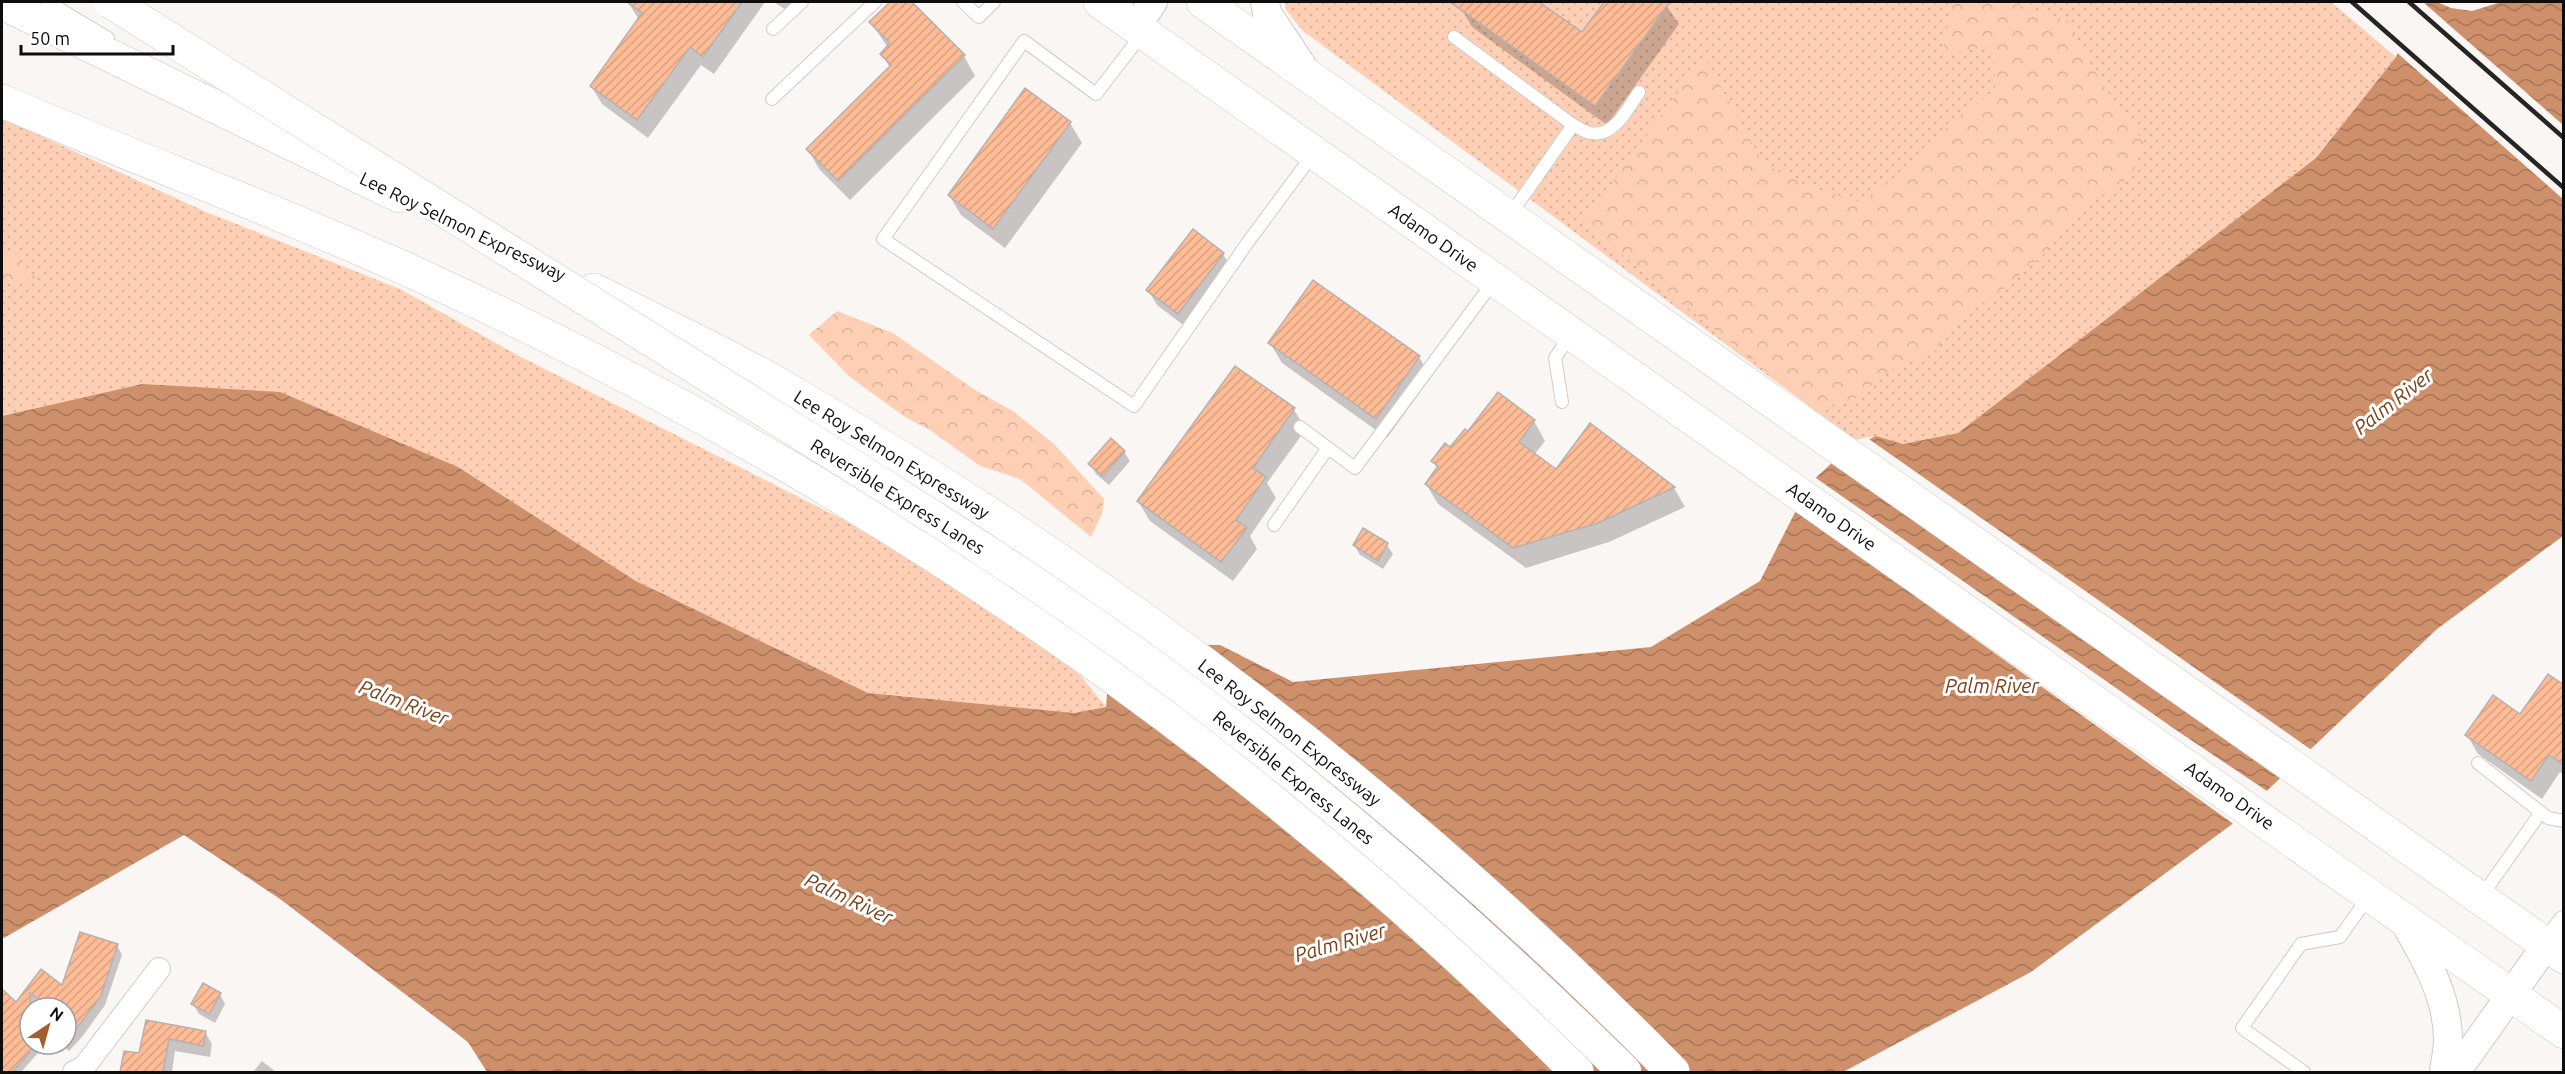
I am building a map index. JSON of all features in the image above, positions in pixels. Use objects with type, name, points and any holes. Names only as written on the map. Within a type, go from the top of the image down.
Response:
[{"type":"main road","name":"Reversible Express Lanes","points":[[111,2],[933,517],[1120,642],[1278,762],[1396,860],[1553,1001],[1625,1072]]},
{"type":"main road","name":"Adamo Drive","points":[[1100,2],[1144,20],[1315,152],[2564,1032]]},
{"type":"main road","points":[[1203,2],[2480,897],[2558,941]]},
{"type":"main road","name":"Lee Roy Selmon Expressway","points":[[2,3],[566,276],[786,388],[965,498],[1101,589],[1280,721],[1416,832],[1531,934],[1673,1072]]},
{"type":"main road","points":[[2,101],[386,261],[588,358],[714,425],[850,504],[952,567],[1087,659],[1205,747],[1352,866],[1459,960],[1577,1072]]},
{"type":"street","points":[[1265,2],[1267,14],[1308,74]]},
{"type":"street","points":[[2402,917],[2433,975],[2444,1009],[2448,1040],[2444,1072]]},
{"type":"street","points":[[2456,1072],[2512,994],[2558,941]]},
{"type":"street","points":[[74,1072],[84,1067],[159,969]]},
{"type":"lane","points":[[48,2],[109,39],[157,80]]},
{"type":"lane","points":[[773,29],[802,2]]},
{"type":"lane","points":[[772,99],[875,2]]},
{"type":"lane","points":[[963,2],[980,17],[994,2]]},
{"type":"lane","points":[[1144,20],[1096,94],[1024,41],[883,239],[1134,406],[1248,242],[1315,152]]},
{"type":"lane","points":[[1454,37],[1573,125],[1591,134],[1608,131],[1618,122],[1639,92]]},
{"type":"lane","points":[[1509,216],[1573,125]]},
{"type":"lane","points":[[1300,427],[1355,468],[1495,280]]},
{"type":"lane","points":[[1562,402],[1555,358],[1572,333]]},
{"type":"lane","points":[[1274,525],[1328,448]]},
{"type":"lane","points":[[2478,763],[2548,818],[2564,821]]},
{"type":"lane","points":[[2480,897],[2541,812]]},
{"type":"lane","points":[[2304,1072],[2242,1028],[2301,944],[2340,937],[2371,894]]},
{"type":"green space","points":[[1284,2],[2331,2],[2396,57],[2316,158],[1958,433],[1903,444],[1876,436],[1855,440],[1303,31],[1286,10]]},
{"type":"green space","points":[[1952,2],[2009,2],[2068,21],[2100,81],[2144,142],[2132,176],[2072,215],[2042,256],[2002,290],[1953,323],[1935,351],[1889,371],[1851,402],[1812,408],[1583,223],[1704,57],[1763,163],[1809,187],[1861,202],[1916,161],[1956,118],[1995,90],[1994,45],[1942,55]]},
{"type":"green space","points":[[2,118],[206,212],[400,289],[519,356],[846,521],[993,610],[1076,670],[1106,707],[1074,713],[868,693],[636,581],[458,467],[142,384],[2,416]]},
{"type":"green space","points":[[2,252],[13,252],[36,278],[2,285]]},
{"type":"green space","points":[[837,311],[893,333],[975,390],[1013,411],[1053,443],[1104,499],[1102,514],[1091,537],[1020,479],[980,466],[851,378],[809,335]]},
{"type":"water","name":"Palm River","points":[[2421,2],[2437,2],[2451,8],[2472,11],[2501,2],[2563,2],[2563,536],[2437,629],[2231,825],[2031,972],[1845,1071],[487,1072],[468,1042],[280,899],[184,835],[2,939],[2,416],[142,384],[280,392],[458,467],[636,581],[868,693],[1074,713],[1106,707],[1110,658],[1162,644],[1220,645],[1293,682],[1651,647],[1760,581],[1810,483],[1846,450],[1876,436],[1903,444],[1958,433],[2316,158],[2396,57]]},
{"type":"pier","points":[[2418,2],[2423,2],[2563,125],[2563,199],[2395,51]]},
{"type":"pier","points":[[1866,437],[2313,751],[2285,778],[1844,447]]},
{"type":"pier","points":[[1813,476],[2176,730],[2270,793],[2235,825],[1793,509],[1807,481]]},
{"type":"building","points":[[627,2],[742,2],[703,57],[690,47],[637,120],[590,86],[642,13]]},
{"type":"building","points":[[890,2],[912,2],[965,55],[838,181],[806,149],[891,65],[880,54],[890,43],[869,22]]},
{"type":"building","points":[[1450,2],[1539,2],[1582,32],[1604,2],[1670,2],[1595,106]]},
{"type":"building","points":[[1025,88],[1071,122],[993,229],[948,195]]},
{"type":"building","points":[[1193,229],[1224,253],[1178,314],[1146,290]]},
{"type":"building","points":[[1313,280],[1420,356],[1376,419],[1268,343]]},
{"type":"building","points":[[1235,366],[1295,408],[1253,468],[1266,477],[1236,520],[1247,528],[1221,562],[1137,501]]},
{"type":"building","points":[[1498,392],[1535,420],[1519,442],[1556,469],[1590,423],[1675,487],[1598,523],[1513,548],[1425,484],[1438,466],[1431,461],[1445,443],[1450,447],[1465,429],[1468,431]]},
{"type":"building","points":[[1111,438],[1125,451],[1103,476],[1088,464]]},
{"type":"building","points":[[1363,528],[1388,543],[1378,561],[1353,545]]},
{"type":"building","points":[[2548,674],[2564,685],[2564,765],[2549,755],[2531,781],[2465,735],[2493,695],[2520,714]]},
{"type":"building","points":[[80,932],[118,944],[101,996],[78,1027],[78,996],[34,996],[30,993],[30,996],[21,996],[41,969],[62,985]]},
{"type":"building","points":[[203,983],[221,993],[209,1014],[191,1004]]},
{"type":"building","points":[[2,989],[16,1002],[18,999],[18,1056],[26,1056],[12,1072],[2,1072]]},
{"type":"building","points":[[146,1020],[206,1031],[203,1046],[169,1039],[163,1072],[120,1072],[124,1051],[139,1053]]},
{"type":"railway","points":[[2352,2],[2564,188]]},
{"type":"railway","points":[[2409,2],[2564,138]]}]
